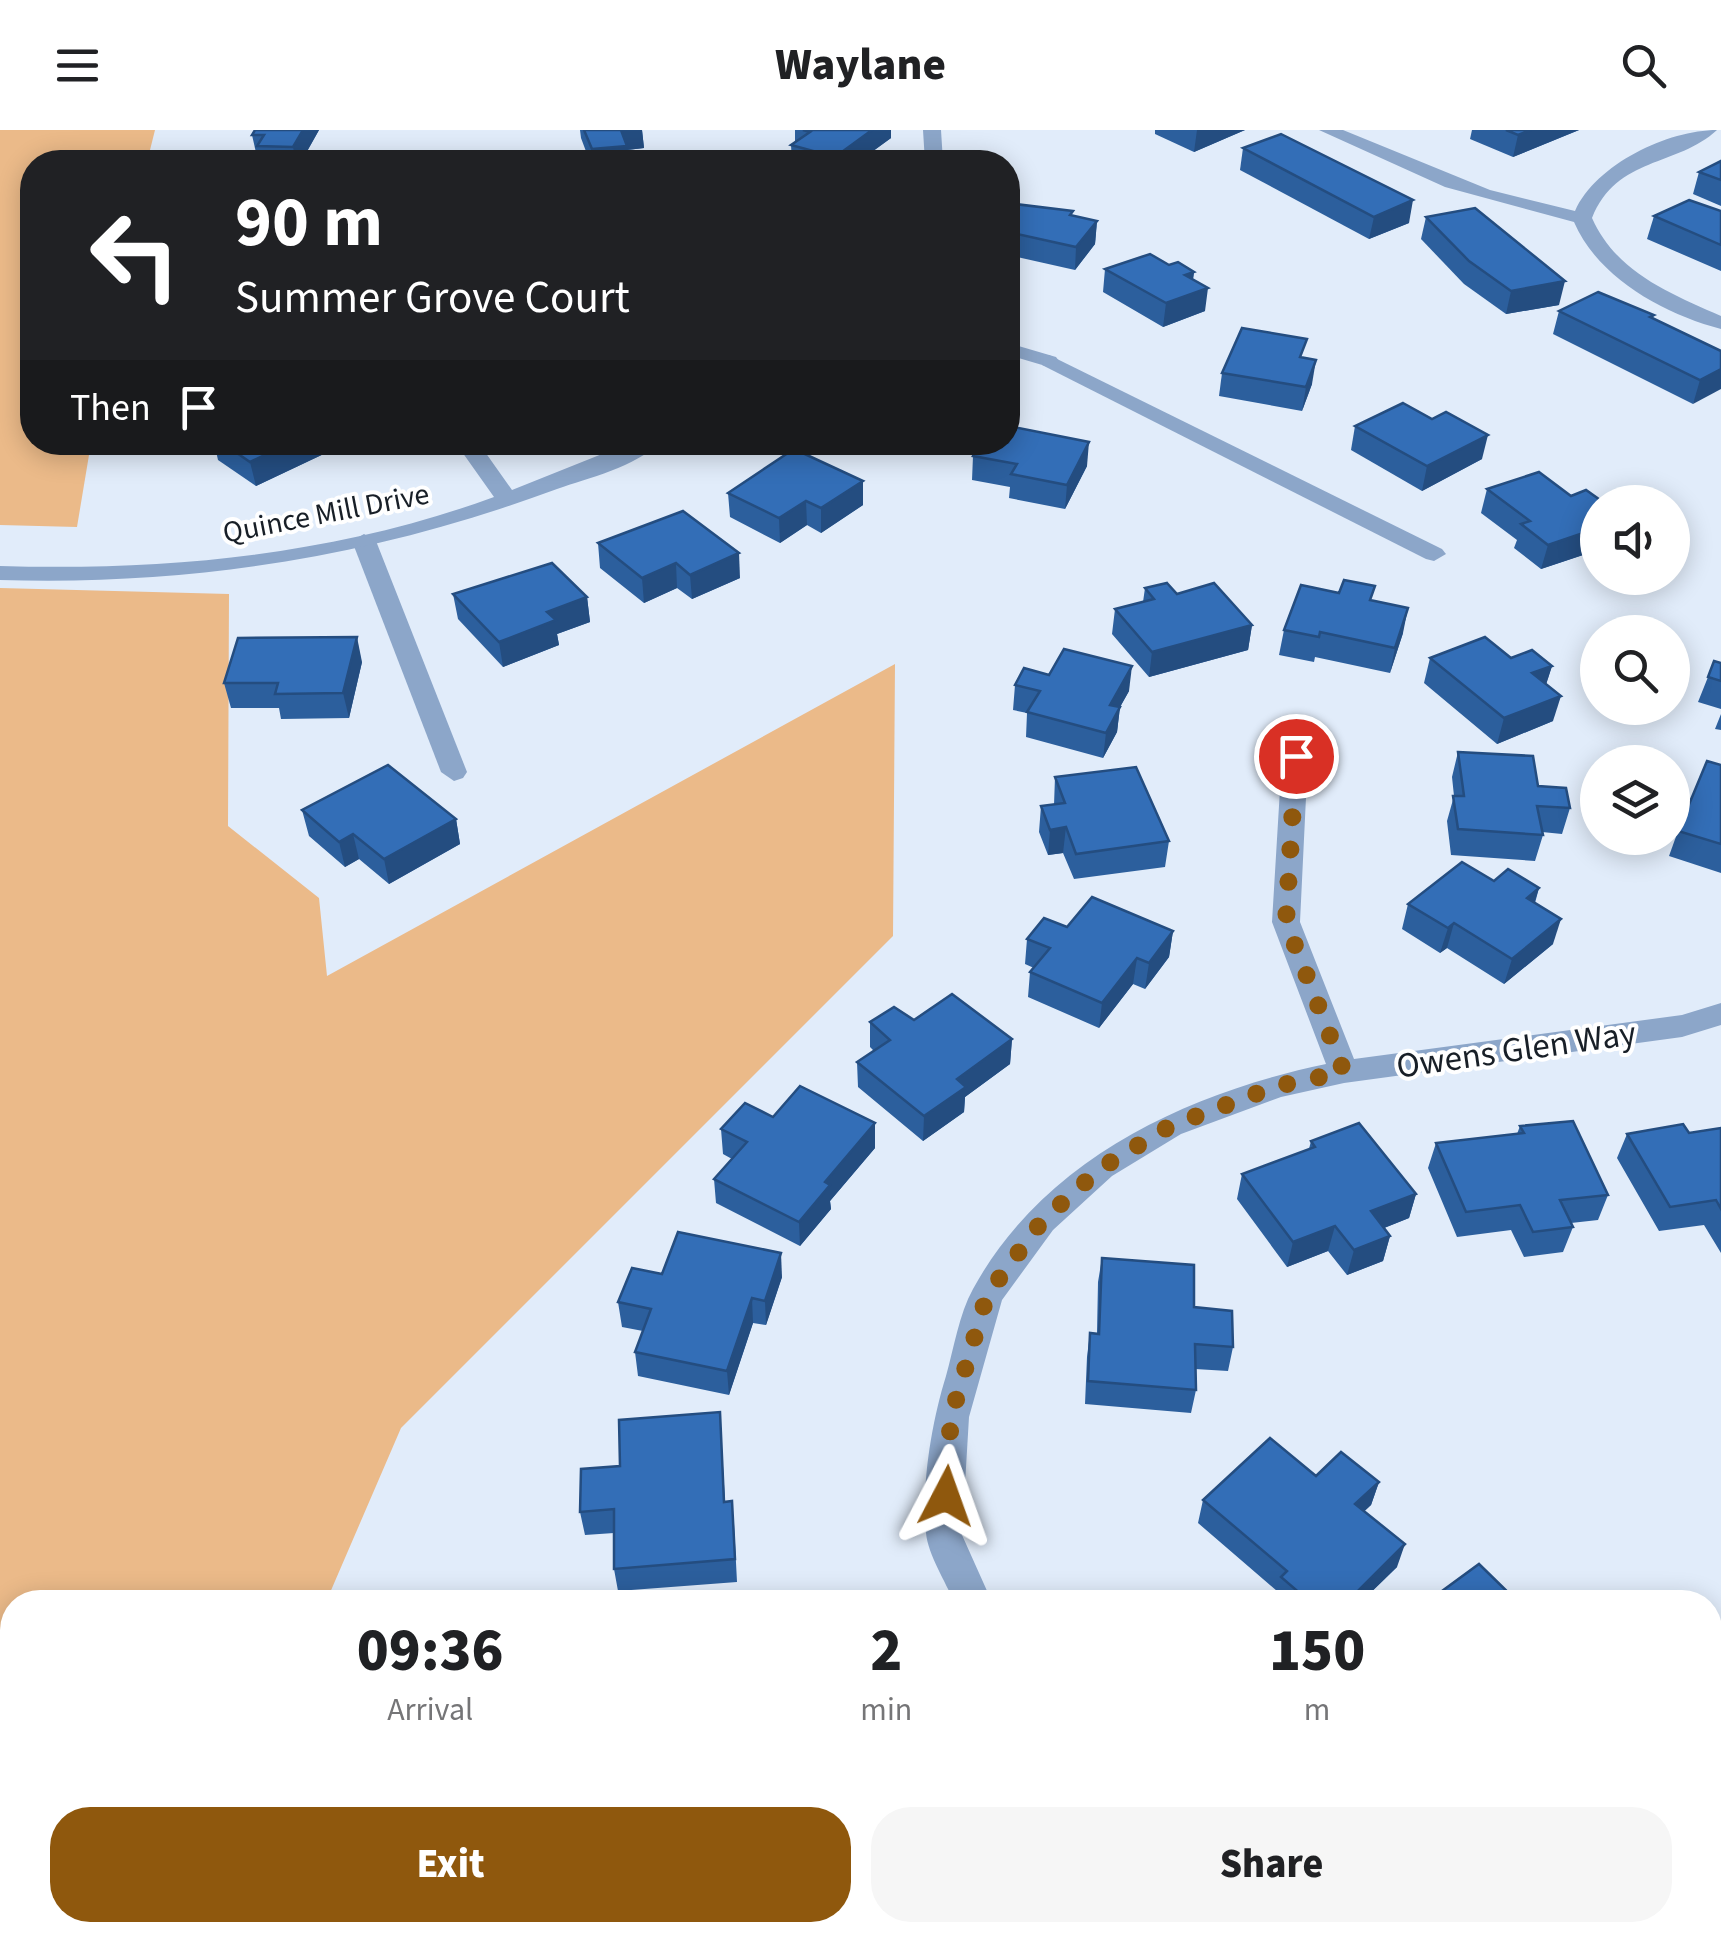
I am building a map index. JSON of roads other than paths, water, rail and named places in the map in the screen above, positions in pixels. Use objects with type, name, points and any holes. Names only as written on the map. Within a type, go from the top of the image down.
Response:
[{"type":"street","points":[[1328,130],[1459,189],[1527,210],[1582,218]]},
{"type":"street","points":[[1708,130],[1603,181],[1587,197],[1582,218],[1606,261],[1661,295],[1721,323]]},
{"type":"street","points":[[1020,353],[1049,361],[1434,554]]},
{"type":"street","points":[[475,455],[508,502]]},
{"type":"street","name":"Quince Mill Drive","points":[[0,573],[63,577],[240,563],[364,541],[508,502],[618,455]]},
{"type":"street","points":[[364,541],[454,772]]},
{"type":"street","points":[[1296,756],[1286,922],[1344,1072]]},
{"type":"street","name":"Owens Glen Way","points":[[968,1590],[944,1535],[951,1417],[987,1295],[1042,1221],[1101,1168],[1170,1126],[1277,1086],[1344,1072],[1682,1026],[1721,1014]]}]
